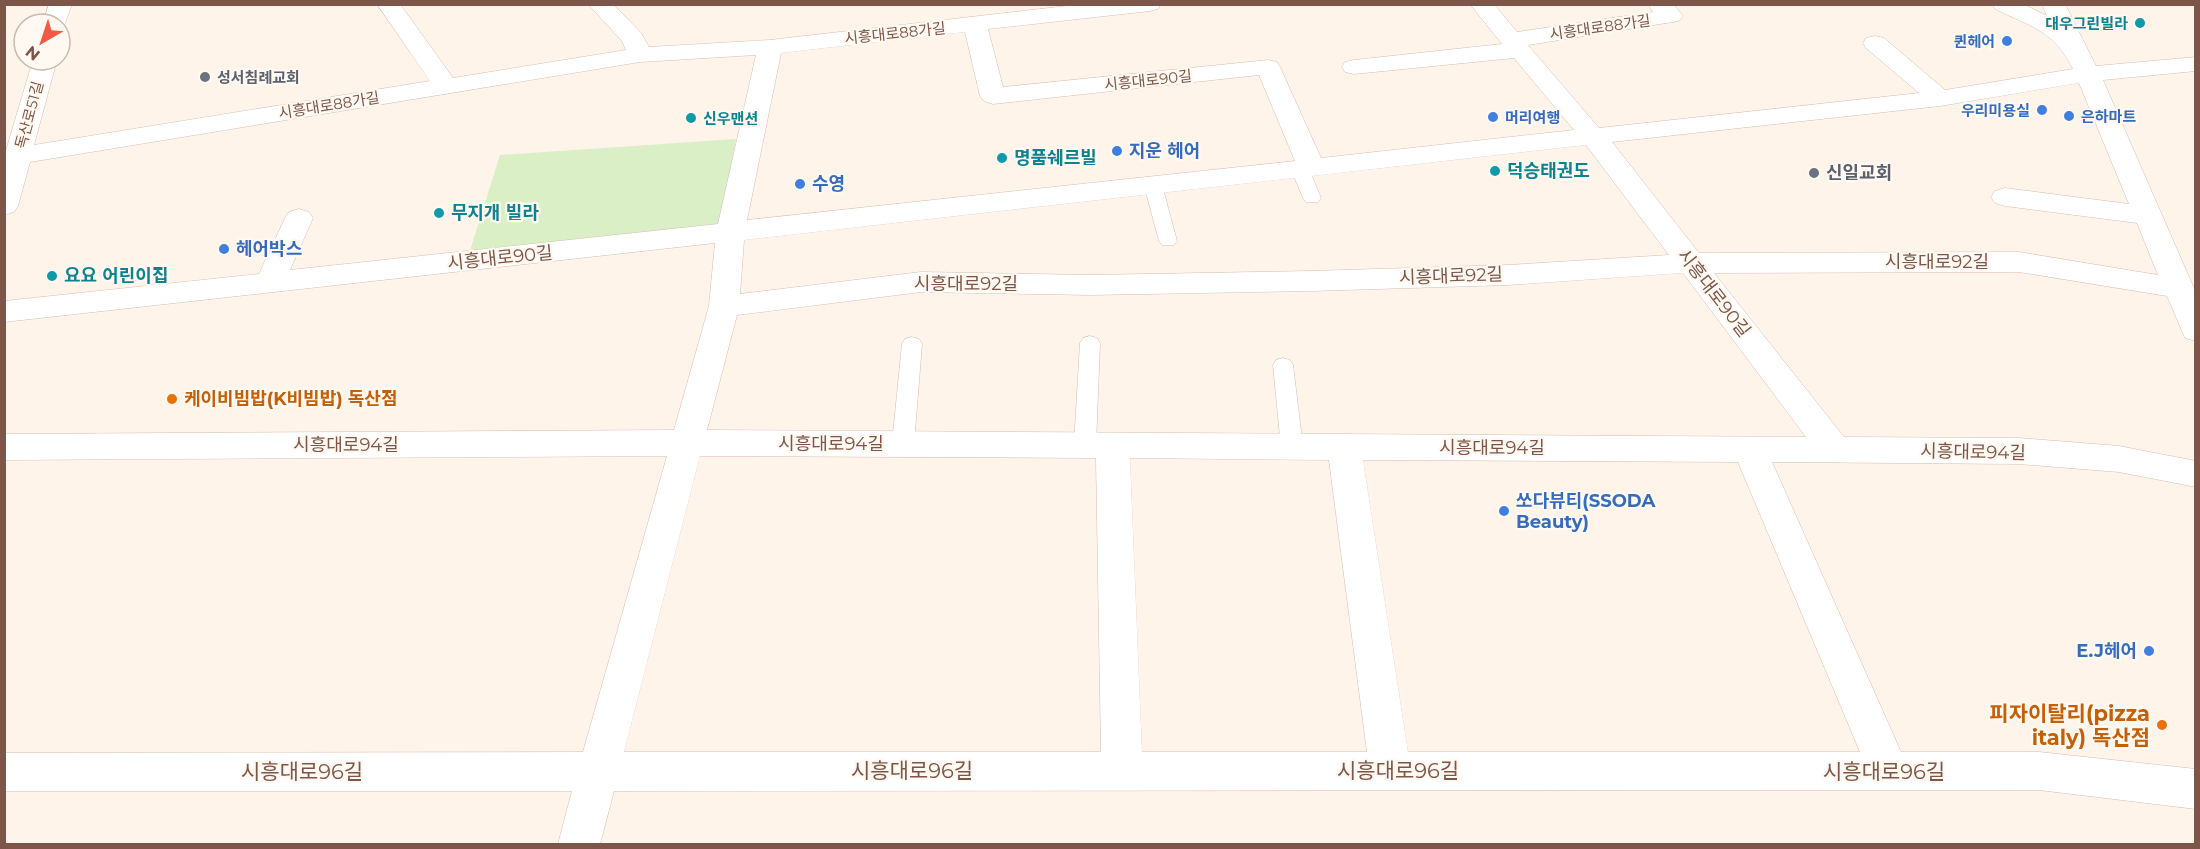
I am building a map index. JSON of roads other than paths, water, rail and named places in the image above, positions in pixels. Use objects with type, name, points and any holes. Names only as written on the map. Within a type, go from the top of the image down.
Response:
[{"type":"street","points":[[388,4],[446,86]]},
{"type":"street","points":[[599,4],[633,38],[640,55]]},
{"type":"street","name":"시흥대로90길","points":[[1481,4],[1593,136],[1835,450]]},
{"type":"street","name":"시흥대로88가길","points":[[1515,45],[1671,16],[1659,4]]},
{"type":"street","points":[[2003,4],[2057,30],[2076,47]]},
{"type":"street","points":[[2053,4],[2088,74],[2196,330]]},
{"type":"street","name":"시흥대로88가길","points":[[18,156],[640,55],[770,47],[899,23],[975,24],[1144,5]]},
{"type":"street","name":"시흥대로90길","points":[[975,24],[993,96],[1268,68],[1306,168]]},
{"type":"street","points":[[1875,43],[1940,98]]},
{"type":"street","points":[[1354,67],[1515,45]]},
{"type":"street","points":[[579,844],[724,306],[730,232],[770,47]]},
{"type":"street","name":"시흥대로90길","points":[[4,312],[1940,98],[2088,74],[2196,64]]},
{"type":"street","name":"독산로51길","points":[[4,206],[42,72]]},
{"type":"street","points":[[2005,197],[2147,215]]},
{"type":"street","points":[[269,283],[299,218]]},
{"type":"street","name":"시흥대로92길","points":[[724,306],[921,282],[1090,285],[1288,281],[1508,275],[1691,263],[2019,262],[2178,288]]},
{"type":"street","name":"시흥대로94길","points":[[4,447],[688,443],[2019,452],[2120,459],[2196,474]]},
{"type":"street","points":[[1099,446],[1122,770]]},
{"type":"street","points":[[1344,447],[1390,770]]},
{"type":"street","points":[[1749,449],[1889,771]]},
{"type":"street","name":"시흥대로96길","points":[[4,772],[2039,771],[2196,789]]},
{"type":"lane","name":"시흥대로90길","points":[[1306,168],[1312,198]]},
{"type":"lane","points":[[1153,185],[1168,241]]},
{"type":"lane","points":[[1090,342],[1099,446]]},
{"type":"lane","name":"시흥대로94길","points":[[903,444],[912,344]]},
{"type":"lane","points":[[1283,365],[1292,447]]},
{"type":"place","name":"대우그린빌라","points":[[2140,23]]},
{"type":"place","name":"퀸헤어","points":[[2007,41]]},
{"type":"place","name":"성서침례교회","points":[[205,77]]},
{"type":"place","name":"우리미용실","points":[[2042,110]]},
{"type":"place","name":"은하마트","points":[[2069,116]]},
{"type":"place","name":"머리여행","points":[[1493,117]]},
{"type":"place","name":"신우맨션","points":[[691,118]]},
{"type":"place","name":"지운 헤어","points":[[1117,151]]},
{"type":"place","name":"명품쉐르빌","points":[[1002,158]]},
{"type":"place","name":"덕승태권도","points":[[1495,171]]},
{"type":"place","name":"신일교회","points":[[1814,173]]},
{"type":"place","name":"수영","points":[[800,184]]},
{"type":"place","name":"무지개 빌라","points":[[439,213]]},
{"type":"place","name":"헤어박스","points":[[224,249]]},
{"type":"place","name":"요요 어린이집","points":[[52,276]]},
{"type":"place","name":"케이비빔밥(K비빔밥) 독산점","points":[[172,399]]},
{"type":"place","name":"쏘다뷰티(SSODA Beauty)","points":[[1504,511]]},
{"type":"place","name":"E.J헤어","points":[[2149,651]]},
{"type":"place","name":"피자이탈리(pizza italy) 독산점","points":[[2162,725]]}]
